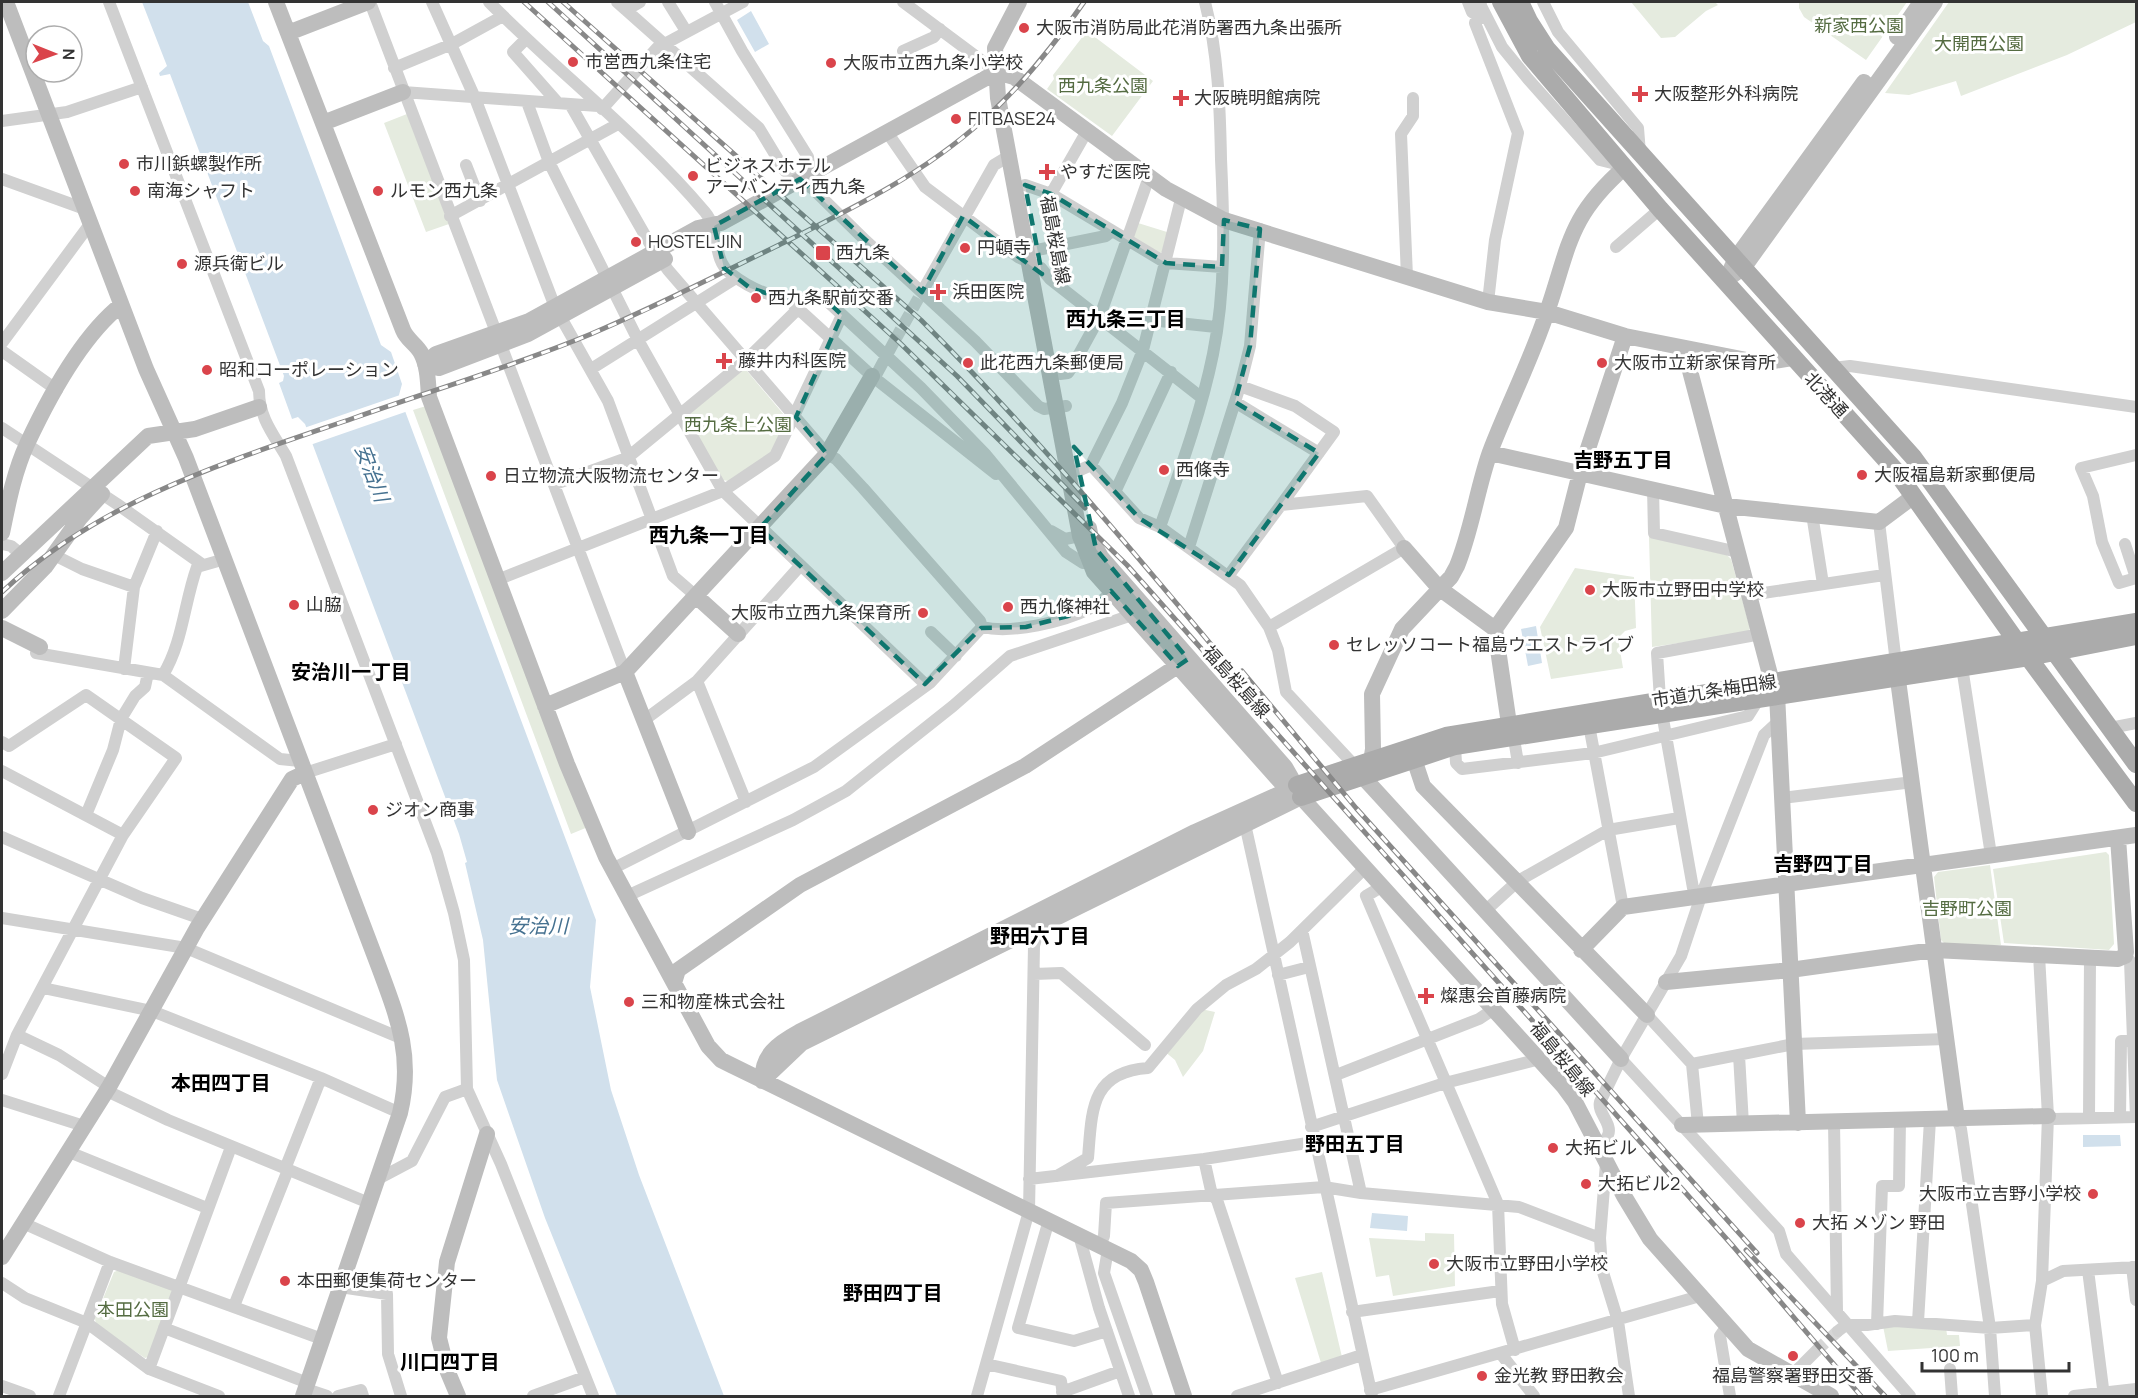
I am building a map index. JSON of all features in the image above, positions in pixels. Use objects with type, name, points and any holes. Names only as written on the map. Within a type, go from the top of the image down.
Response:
[{"type":"main road","name":"北港通","points":[[1501,2],[1530,56],[1660,209],[1895,470],[2023,650],[2136,803]]},
{"type":"main road","name":"北港通","points":[[1520,2],[1547,49],[1913,458],[2136,764]]},
{"type":"main road","name":"市道九条梅田線","points":[[1364,769],[1414,759],[1511,731],[2023,650],[2136,622]]},
{"type":"main road","name":"市道九条梅田線","points":[[2049,645],[2136,636]]},
{"type":"main road","name":"市道九条梅田線","points":[[1898,670],[1962,667],[2023,650]]},
{"type":"main road","name":"市道九条梅田線","points":[[1296,791],[1364,769],[1446,736],[1589,725],[1661,706]]},
{"type":"street","points":[[109,2],[259,391],[259,407],[286,456],[437,853],[454,913],[464,960],[467,1089],[501,1164],[593,1396]]},
{"type":"street","points":[[276,2],[403,330],[420,352],[425,364],[429,397],[545,706],[612,869],[713,1052],[721,1060],[762,1081],[1131,1261],[1140,1270],[1184,1396]]},
{"type":"street","points":[[288,33],[369,2],[555,484],[643,721],[688,832]]},
{"type":"street","points":[[432,2],[476,99],[558,312],[608,401],[650,520],[673,576],[738,634]]},
{"type":"street","points":[[489,2],[659,163],[706,213],[714,226],[720,261],[724,268],[753,289],[788,300],[824,298],[887,356],[1006,479],[1066,552],[1083,563],[1089,562]]},
{"type":"street","points":[[622,6],[640,2]]},
{"type":"street","points":[[668,2],[686,31]]},
{"type":"street","points":[[715,2],[742,51],[808,157],[805,176]]},
{"type":"street","points":[[600,108],[664,44],[743,2]]},
{"type":"street","points":[[903,2],[997,72],[1014,78],[1181,199],[1224,220],[1260,229],[1488,302],[1547,312],[1625,336],[1762,363],[1792,358]]},
{"type":"street","points":[[997,72],[995,48],[1019,2]]},
{"type":"street","points":[[1161,528],[1203,398],[1216,327],[1222,267],[1224,220],[1217,69],[1205,2]]},
{"type":"street","points":[[1543,2],[1564,40],[1638,128],[1640,154]]},
{"type":"street","points":[[1740,262],[1921,2]]},
{"type":"street","points":[[1725,280],[1935,2]]},
{"type":"street","points":[[5,6],[50,116],[171,431],[186,458],[225,559],[403,1039],[405,1078],[400,1113],[306,1389]]},
{"type":"street","points":[[622,6],[759,128],[785,171],[805,176],[975,341],[1038,406],[1061,407]]},
{"type":"street","points":[[1479,9],[1502,47],[1600,160],[1625,167]]},
{"type":"street","points":[[1479,9],[1475,23],[1518,133],[1495,240],[1488,302]]},
{"type":"street","points":[[394,68],[452,44],[503,16]]},
{"type":"street","points":[[903,51],[934,36],[940,29]]},
{"type":"street","points":[[526,39],[513,51],[564,104],[590,140],[659,256],[745,361],[827,454],[836,459],[870,497],[980,621],[982,627]]},
{"type":"street","points":[[425,364],[436,354],[499,339],[529,321],[558,312],[659,256],[698,228],[714,226],[997,72]]},
{"type":"street","name":"福島桜島線","points":[[997,72],[998,98],[1009,156],[1036,260],[1060,374],[1061,407],[1085,468],[1091,538],[1132,615],[1183,663],[1285,767],[1296,791],[1540,1059],[1575,1102],[1640,1226],[1700,1296],[1757,1356],[1831,1396]]},
{"type":"street","name":"福島桜島線","points":[[997,72],[1011,108],[1025,185],[1080,536],[1089,562],[1117,587],[1183,663]]},
{"type":"street","points":[[2,121],[68,112],[142,87]]},
{"type":"street","points":[[323,123],[403,92],[600,108]]},
{"type":"street","points":[[1407,277],[1401,134],[1413,116],[1413,98]]},
{"type":"street","points":[[527,102],[549,162],[638,340],[723,491],[925,684]]},
{"type":"street","points":[[450,216],[618,124]]},
{"type":"street","points":[[1051,194],[1087,131]]},
{"type":"street","points":[[887,132],[925,187],[963,216],[1036,260],[1050,279],[1203,398]]},
{"type":"street","points":[[922,292],[963,216],[994,165],[1009,156]]},
{"type":"street","points":[[466,165],[480,201]]},
{"type":"street","points":[[1364,769],[1373,749],[1372,694],[1402,629],[1450,577],[1462,552],[1490,453],[1547,312],[1570,238],[1580,216],[1601,188],[1625,167]]},
{"type":"street","points":[[1060,374],[1068,373],[1100,316],[1149,177]]},
{"type":"street","points":[[2,178],[87,217]]},
{"type":"street","points":[[1025,185],[1051,194],[1166,263],[1222,267]]},
{"type":"street","points":[[1181,199],[1143,350],[1122,403],[1085,468],[1115,492],[1139,518],[1161,528],[1229,574],[1251,597],[1269,627],[1278,650],[1286,692],[1364,769],[1485,911],[1621,1059],[1690,1125],[1779,1231],[1786,1254],[1837,1311]]},
{"type":"street","points":[[1616,247],[1660,209]]},
{"type":"street","points":[[2,343],[87,217]]},
{"type":"street","points":[[1189,547],[1240,386],[1250,346],[1260,229]]},
{"type":"street","points":[[1036,260],[1106,236],[1112,231]]},
{"type":"street","points":[[591,369],[736,278]]},
{"type":"street","points":[[788,300],[874,377],[994,473],[1006,479]]},
{"type":"street","points":[[2,533],[26,446],[57,390],[103,320],[122,304]]},
{"type":"street","points":[[555,484],[627,458],[745,361],[798,309]]},
{"type":"street","points":[[497,580],[723,491],[775,456],[796,417],[842,315]]},
{"type":"street","points":[[1150,320],[1216,327]]},
{"type":"street","points":[[1518,763],[1495,629],[1566,528],[1580,473],[1625,336]]},
{"type":"street","points":[[545,706],[625,672],[827,454],[896,340]]},
{"type":"street","points":[[1684,348],[1761,634],[1769,691],[1778,722],[1798,1122]]},
{"type":"street","points":[[2,351],[57,390]]},
{"type":"street","points":[[1833,368],[1850,366],[2136,407]]},
{"type":"street","points":[[1115,492],[1171,372]]},
{"type":"street","points":[[1229,574],[1334,432],[1295,406],[1240,386]]},
{"type":"street","points":[[1235,402],[1319,453]]},
{"type":"street","points":[[2,573],[171,431],[195,429],[259,407]]},
{"type":"street","points":[[2,428],[157,531],[203,565]]},
{"type":"street","points":[[1490,453],[1726,506],[1880,522],[1914,496]]},
{"type":"street","points":[[2125,544],[2136,578],[2119,583],[2102,542],[2092,496],[2081,468],[2136,455]]},
{"type":"street","points":[[1653,488],[1654,533],[1738,552]]},
{"type":"street","points":[[2,611],[54,555],[96,492]]},
{"type":"street","points":[[1281,505],[1367,496],[1404,548],[1439,588],[1495,629]]},
{"type":"street","points":[[1812,514],[1823,584]]},
{"type":"street","points":[[1880,522],[1884,575],[1946,1040],[1990,1328],[1995,1396]]},
{"type":"street","points":[[124,669],[134,588],[157,531]]},
{"type":"street","points":[[1050,531],[1065,539],[1080,536]]},
{"type":"street","points":[[2,544],[10,546],[22,555]]},
{"type":"street","points":[[1269,627],[1404,548]]},
{"type":"street","points":[[54,555],[82,569],[134,588]]},
{"type":"street","points":[[163,675],[178,644],[186,597],[197,567],[225,559]]},
{"type":"street","points":[[643,721],[697,681],[800,566]]},
{"type":"street","points":[[1750,595],[1884,575]]},
{"type":"street","points":[[982,627],[1006,630],[1068,616],[1093,607],[1117,587]]},
{"type":"street","points":[[627,896],[793,820],[846,791],[953,706],[1010,656],[1132,615]]},
{"type":"street","points":[[612,869],[814,767],[925,684],[956,656],[982,627]]},
{"type":"street","points":[[2,628],[38,650],[163,675],[280,759],[303,767],[396,744]]},
{"type":"street","points":[[931,632],[956,656]]},
{"type":"street","points":[[1701,896],[1693,888],[1679,818],[1665,737],[1657,653],[1761,634]]},
{"type":"street","points":[[674,983],[678,970],[800,885],[1025,766],[1183,663]]},
{"type":"street","points":[[1962,667],[1991,855]]},
{"type":"street","points":[[86,815],[112,750],[121,719],[135,696],[145,687],[148,673]]},
{"type":"street","points":[[697,681],[746,802]]},
{"type":"street","points":[[1455,746],[1456,763],[1462,769],[1593,753],[1748,716],[1769,691]]},
{"type":"street","points":[[2,742],[9,746],[86,694],[176,758],[123,835],[17,1035],[2,1074]]},
{"type":"street","points":[[1598,1146],[1607,1138],[1609,1131],[1599,1107],[1600,1102],[1621,1059],[1682,956],[1701,896],[1764,735],[1778,722]]},
{"type":"street","points":[[2110,728],[2136,723]]},
{"type":"street","points":[[1589,725],[1623,907]]},
{"type":"street","points":[[1414,759],[1424,786],[1692,1064],[1690,1125]]},
{"type":"street","points":[[2,1257],[108,1089],[202,919],[292,779],[303,767]]},
{"type":"street","points":[[2,771],[123,835]]},
{"type":"street","points":[[1782,798],[1913,782]]},
{"type":"street","points":[[762,1081],[802,1043],[1245,824],[1296,791]]},
{"type":"street","points":[[762,1081],[762,1065],[769,1055],[799,1032],[1195,832],[1296,791]]},
{"type":"street","points":[[1485,911],[1518,881],[1608,830],[1679,818]]},
{"type":"street","points":[[1245,824],[1371,1393],[1700,1296]]},
{"type":"street","points":[[1581,950],[1623,907],[2136,835]]},
{"type":"street","points":[[2,837],[142,898],[202,919]]},
{"type":"street","points":[[1690,1125],[2048,1116],[2054,1119],[2136,1117],[2130,961],[2125,956],[2118,838]]},
{"type":"street","points":[[1058,1176],[1088,1158],[1096,1099],[1106,1084],[1115,1075],[1128,1069],[1148,1068],[1197,1010],[1226,985],[1256,969],[1302,930],[1365,867]]},
{"type":"street","points":[[1383,886],[1366,896],[1498,1204],[1500,1291],[1515,1350]]},
{"type":"street","points":[[977,1396],[1029,1211],[1035,938],[1069,912]]},
{"type":"street","points":[[2,918],[186,948],[403,1039]]},
{"type":"street","points":[[1302,930],[1346,1116],[1361,1193]]},
{"type":"street","points":[[1666,982],[1790,970],[1934,950],[2118,959],[2125,956]]},
{"type":"street","points":[[2039,955],[2048,1116],[2042,1281],[2035,1325],[2042,1396]]},
{"type":"street","points":[[2089,1118],[2090,958]]},
{"type":"street","points":[[1278,975],[1309,967]]},
{"type":"street","points":[[1034,974],[1061,974],[1145,1045]]},
{"type":"street","points":[[43,988],[152,1011],[321,1078],[400,1113]]},
{"type":"street","points":[[1336,1075],[1479,1019],[1494,1009]]},
{"type":"street","points":[[17,1035],[59,1055],[108,1089],[231,1147],[369,1203]]},
{"type":"street","points":[[1692,1064],[1794,1044],[1946,1040]]},
{"type":"street","points":[[2120,1117],[2121,1041],[2134,1041]]},
{"type":"street","points":[[1739,1055],[1743,1124]]},
{"type":"street","points":[[1311,1127],[1445,1083],[1540,1059]]},
{"type":"street","points":[[234,1306],[321,1078]]},
{"type":"street","points":[[378,1179],[412,1161],[444,1097],[467,1089]]},
{"type":"street","points":[[2,1100],[84,1126]]},
{"type":"street","points":[[1877,1324],[1882,1186],[1899,1186],[1900,1120]]},
{"type":"street","points":[[1918,1322],[1930,1120]]},
{"type":"street","points":[[1834,1122],[1837,1311],[1842,1328],[1910,1396]]},
{"type":"street","points":[[458,1396],[447,1370],[440,1338],[447,1262],[487,1134]]},
{"type":"street","points":[[1029,1179],[1204,1159],[1314,1142]]},
{"type":"street","points":[[149,1370],[231,1147]]},
{"type":"street","points":[[69,1152],[207,1208]]},
{"type":"street","points":[[1204,1159],[1212,1194],[1220,1208],[1278,1383]]},
{"type":"street","points":[[1606,1163],[1600,1238],[1602,1269],[1618,1321],[1629,1396]]},
{"type":"street","points":[[1147,1396],[1104,1273],[1106,1203],[1324,1187],[1361,1193],[1519,1207],[1600,1238]]},
{"type":"street","points":[[1018,1328],[1048,1220]]},
{"type":"street","points":[[23,1223],[110,1262],[322,1339]]},
{"type":"street","points":[[1079,1235],[1129,1396]]},
{"type":"street","points":[[59,1396],[110,1262]]},
{"type":"street","points":[[2042,1281],[2063,1271],[2134,1267],[2136,1300]]},
{"type":"street","points":[[2088,1270],[2104,1395]]},
{"type":"street","points":[[2,1283],[25,1298],[87,1323],[149,1370],[219,1396]]},
{"type":"street","points":[[340,1287],[387,1294],[388,1354],[400,1396]]},
{"type":"street","points":[[1352,1312],[1500,1291]]},
{"type":"street","points":[[1842,1328],[1895,1321],[1990,1328],[2035,1325]]},
{"type":"street","points":[[998,1322],[1074,1341],[1107,1331]]},
{"type":"street","points":[[1727,1326],[1720,1335],[1730,1396]]},
{"type":"street","points":[[164,1328],[327,1396]]},
{"type":"street","points":[[1792,1375],[1816,1351]]},
{"type":"street","points":[[1501,1354],[1534,1396]]},
{"type":"street","points":[[1237,1396],[1362,1355]]},
{"type":"street","points":[[986,1364],[1061,1381],[1062,1394],[1120,1371]]},
{"type":"street","points":[[1950,1369],[1952,1396]]},
{"type":"street","points":[[533,1396],[585,1377]]},
{"type":"street","points":[[2,1386],[30,1396]]},
{"type":"street","points":[[2074,1396],[2104,1395],[2136,1389]]},
{"type":"street","points":[[338,1396],[361,1390],[363,1396]]},
{"type":"highlighted area","points":[[800,179],[922,292],[963,216],[1042,274],[1025,185],[1051,194],[1166,263],[1222,267],[1224,220],[1260,229],[1250,346],[1235,402],[1319,453],[1229,575],[1139,518],[1074,447],[1096,549],[1188,659],[1178,666],[1111,591],[1093,607],[1068,616],[1026,627],[981,628],[925,684],[760,528],[827,454],[796,417],[842,315],[824,298],[788,300],[750,288],[724,268],[714,226]]},
{"type":"green space","points":[[1631,2],[1715,2],[1718,5],[1706,11],[1675,37],[1661,38]]},
{"type":"green space","name":"新家西公園","points":[[1799,2],[1907,2],[1866,60],[1804,17],[1799,8]]},
{"type":"green space","name":"大開西公園","points":[[1949,2],[2136,2],[2136,22],[2067,55],[1961,96],[1956,81],[1909,95],[1885,93]]},
{"type":"green space","name":"西九条公園","points":[[1087,31],[1153,81],[1112,136],[1047,89],[1054,79],[1053,75]]},
{"type":"green space","points":[[407,114],[449,224],[426,232],[384,123]]},
{"type":"green space","points":[[1138,223],[1167,232],[1162,252],[1157,255],[1132,237]]},
{"type":"green space","name":"西九条上公園","points":[[741,371],[747,371],[785,416],[786,421],[772,452],[729,481],[722,480],[688,419],[689,413]]},
{"type":"green space","points":[[426,406],[588,827],[571,834],[413,410]]},
{"type":"green space","points":[[1649,537],[1727,555],[1731,559],[1750,628],[1748,633],[1652,647]]},
{"type":"green space","points":[[1575,568],[1634,577],[1636,628],[1625,631],[1618,638],[1623,668],[1551,679],[1540,627]]},
{"type":"green space","points":[[2106,852],[2109,855],[2114,944],[2109,950],[2004,943],[1993,869]]},
{"type":"green space","name":"吉野町公園","points":[[1990,865],[2001,945],[1946,945],[1941,940],[1934,877],[1938,872]]},
{"type":"green space","points":[[1201,1009],[1215,1012],[1203,1051],[1183,1077],[1175,1060],[1164,1051]]},
{"type":"green space","points":[[1425,1233],[1454,1234],[1455,1286],[1393,1296],[1389,1275],[1376,1277],[1369,1238],[1425,1241]]},
{"type":"green space","name":"本田公園","points":[[119,1270],[171,1287],[174,1292],[151,1356],[145,1358],[96,1325],[95,1318],[114,1272]]},
{"type":"green space","points":[[1322,1272],[1342,1357],[1321,1363],[1295,1278]]},
{"type":"green space","points":[[1883,1326],[1946,1327],[1947,1335],[1959,1335],[1960,1346],[1888,1351]]},
{"type":"water","name":"安治川","points":[[142,2],[248,2],[263,41],[269,46],[381,345],[391,352],[402,384],[399,395],[596,920],[590,987],[611,1090],[639,1175],[724,1396],[617,1396],[545,1218],[497,1080],[483,940],[459,834],[305,424],[298,417],[292,419],[279,383],[283,381],[284,376],[170,74],[160,76],[159,73],[167,66]]},
{"type":"water","points":[[751,11],[769,44],[755,52],[737,20]]},
{"type":"water","points":[[1536,626],[1542,663],[1528,666],[1521,629]]},
{"type":"water","points":[[2083,1135],[2120,1135],[2121,1146],[2083,1147]]},
{"type":"water","points":[[1372,1213],[1408,1216],[1407,1231],[1370,1228]]},
{"type":"pier","points":[[403,394],[408,411],[310,445],[304,428]]},
{"type":"tunnel","points":[[895,340],[922,292]]},
{"type":"tunnel","points":[[1816,1351],[1838,1331]]},
{"type":"railway","points":[[524,2],[900,343],[1127,565],[1732,1245],[1861,1396]]},
{"type":"railway","points":[[548,2],[957,376],[1085,508]]},
{"type":"railway","points":[[563,2],[921,320],[1046,453],[1244,684]]},
{"type":"railway","points":[[2,592],[40,560],[81,532],[123,508],[168,487],[260,450],[503,367],[591,334],[686,291],[885,190],[959,140],[1011,94],[1061,34],[1084,2]]},
{"type":"railway","points":[[1242,671],[1356,808],[1757,1253]]},
{"type":"railway","points":[[1746,1250],[1885,1396]]},
{"type":"place","name":"大阪市消防局此花消防署西九条出張所","points":[[1024,28]]},
{"type":"place","name":"市営西九条住宅","points":[[573,62]]},
{"type":"place","name":"大阪市立西九条小学校","points":[[831,63]]},
{"type":"place","name":"大阪整形外科病院","points":[[1640,94]]},
{"type":"place","name":"大阪暁明館病院","points":[[1181,98]]},
{"type":"place","name":"FITBASE24","points":[[956,119]]},
{"type":"place","name":"市川鋲螺製作所","points":[[124,164]]},
{"type":"place","name":"やすだ医院","points":[[1047,172]]},
{"type":"place","name":"ビジネスホテル アーバンティ西九条","points":[[693,176]]},
{"type":"place","name":"南海シャフト","points":[[135,191]]},
{"type":"place","name":"ルモン西九条","points":[[378,191]]},
{"type":"place","name":"HOSTEL JIN","points":[[636,242]]},
{"type":"place","name":"円頓寺","points":[[965,248]]},
{"type":"place","name":"西九条","points":[[823,253]]},
{"type":"place","name":"源兵衛ビル","points":[[182,264]]},
{"type":"place","name":"浜田医院","points":[[938,292]]},
{"type":"place","name":"西九条駅前交番","points":[[756,298]]},
{"type":"place","name":"藤井内科医院","points":[[724,361]]},
{"type":"place","name":"此花西九条郵便局","points":[[968,363]]},
{"type":"place","name":"大阪市立新家保育所","points":[[1602,363]]},
{"type":"place","name":"昭和コーポレーション","points":[[207,370]]},
{"type":"place","name":"西條寺","points":[[1164,470]]},
{"type":"place","name":"大阪福島新家郵便局","points":[[1862,475]]},
{"type":"place","name":"日立物流大阪物流センター","points":[[491,476]]},
{"type":"place","name":"大阪市立野田中学校","points":[[1590,590]]},
{"type":"place","name":"山脇","points":[[294,605]]},
{"type":"place","name":"西九條神社","points":[[1008,607]]},
{"type":"place","name":"大阪市立西九条保育所","points":[[923,613]]},
{"type":"place","name":"セレッソコート福島ウエストライブ","points":[[1334,645]]},
{"type":"place","name":"ジオン商事","points":[[373,810]]},
{"type":"place","name":"燦惠会首藤病院","points":[[1426,996]]},
{"type":"place","name":"三和物産株式会社","points":[[629,1002]]},
{"type":"place","name":"大拓ビル","points":[[1553,1148]]},
{"type":"place","name":"大拓ビル2","points":[[1586,1184]]},
{"type":"place","name":"大阪市立吉野小学校","points":[[2093,1194]]},
{"type":"place","name":"大拓 メゾン 野田","points":[[1800,1223]]},
{"type":"place","name":"大阪市立野田小学校","points":[[1434,1264]]},
{"type":"place","name":"本田郵便集荷センター","points":[[285,1281]]},
{"type":"place","name":"福島警察署野田交番","points":[[1793,1356]]},
{"type":"place","name":"金光教 野田教会","points":[[1482,1376]]},
{"type":"district","name":"西九条三丁目","points":[[1126,319]]},
{"type":"district","name":"吉野五丁目","points":[[1623,460]]},
{"type":"district","name":"西九条一丁目","points":[[709,535]]},
{"type":"district","name":"安治川一丁目","points":[[351,672]]},
{"type":"district","name":"吉野四丁目","points":[[1823,864]]},
{"type":"district","name":"野田六丁目","points":[[1040,936]]},
{"type":"district","name":"本田四丁目","points":[[221,1083]]},
{"type":"district","name":"野田五丁目","points":[[1355,1144]]},
{"type":"district","name":"野田四丁目","points":[[893,1293]]},
{"type":"district","name":"川口四丁目","points":[[450,1362]]}]
